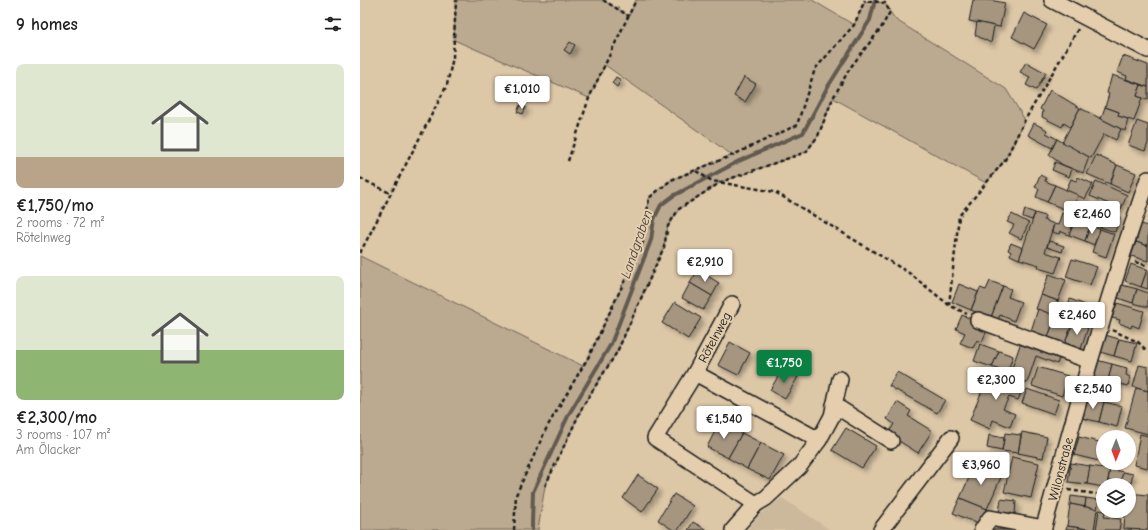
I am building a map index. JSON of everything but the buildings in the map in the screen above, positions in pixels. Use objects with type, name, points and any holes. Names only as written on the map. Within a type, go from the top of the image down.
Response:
[{"type":"street","points":[[1052,0],[1148,50]]},
{"type":"street","name":"Wilonstraße","points":[[1044,529],[1090,361],[1121,257],[1148,179]]},
{"type":"street","name":"Rötelnweg","points":[[732,304],[695,373],[819,440]]},
{"type":"street","points":[[978,320],[1090,361]]},
{"type":"street","points":[[695,373],[655,438],[756,504]]},
{"type":"street","points":[[733,530],[756,504],[766,498],[799,467],[819,440],[832,416],[840,379]]},
{"type":"street","points":[[834,405],[891,441]]},
{"type":"street","points":[[880,530],[951,438]]},
{"type":"street","points":[[982,530],[990,518],[1044,529]]},
{"type":"path","points":[[360,253],[447,85],[453,57],[456,0]]},
{"type":"path","points":[[604,0],[629,16]]},
{"type":"path","points":[[568,160],[589,98],[636,0]]},
{"type":"path","points":[[514,530],[516,495],[547,427],[589,356],[643,242],[649,198],[671,180],[696,171],[797,125],[816,69],[854,25],[865,1],[885,3],[890,12],[881,28],[850,68],[833,98],[818,136],[806,152],[721,182],[679,209],[668,226],[664,247],[618,352],[584,404],[545,486]]},
{"type":"path","points":[[949,304],[959,216],[1005,160],[1025,120],[1084,17]]},
{"type":"path","points":[[696,171],[712,181],[775,192],[909,273],[949,304],[978,320]]},
{"type":"path","points":[[360,178],[390,193]]},
{"type":"path","points":[[1101,325],[1138,342],[1146,350]]},
{"type":"path","points":[[1055,488],[1096,494]]},
{"type":"shaded area","points":[[456,0],[603,0],[629,16],[636,0],[812,0],[854,25],[865,2],[871,1],[885,3],[896,20],[1006,89],[1025,120],[1005,160],[986,183],[833,98],[818,136],[806,152],[721,182],[679,209],[668,226],[664,247],[617,352],[584,404],[545,486],[538,530],[360,530],[360,256],[583,366],[643,242],[649,198],[671,180],[732,155],[605,65],[589,98],[454,40]]},
{"type":"shaded area","points":[[782,498],[830,530],[747,530],[760,514]]},
{"type":"waterway","name":"Landgraben","points":[[532,530],[533,492],[569,414],[611,344],[651,240],[654,219],[661,205],[673,196],[739,161],[803,133],[827,88],[870,20],[875,0]]}]
